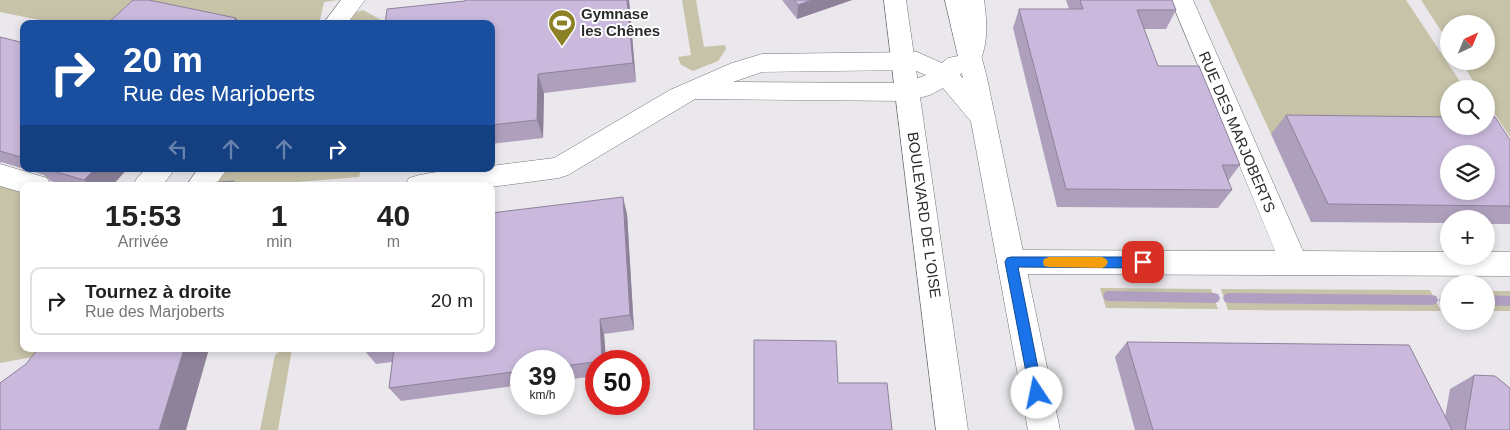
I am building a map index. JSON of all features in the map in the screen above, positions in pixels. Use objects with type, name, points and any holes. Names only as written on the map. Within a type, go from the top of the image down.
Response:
[{"type":"main road","points":[[337,20],[354,0]]},
{"type":"main road","name":"BOULEVARD DE L'OISE","points":[[895,0],[952,430]]},
{"type":"main road","points":[[956,0],[983,118],[1044,430]]},
{"type":"main road","points":[[694,91],[907,92],[922,89],[945,74],[968,55],[976,24],[974,0]]},
{"type":"main road","name":"RUE DES MARJOBERTS","points":[[1182,0],[1294,263]]},
{"type":"main road","points":[[449,182],[559,168],[678,96],[694,91],[740,68],[762,63],[903,60],[924,63],[945,74],[983,118]]},
{"type":"main road","points":[[150,182],[159,172]]},
{"type":"main road","points":[[203,182],[211,172]]},
{"type":"main road","points":[[0,175],[24,182]]},
{"type":"main road","points":[[1011,262],[1510,264]]},
{"type":"shaded area","points":[[0,0],[338,0],[324,2],[320,20],[39,20],[0,12]]},
{"type":"shaded area","points":[[682,0],[696,0],[704,47],[725,45],[726,49],[718,61],[693,71],[681,65],[678,57],[691,55]]},
{"type":"shaded area","points":[[1209,0],[1406,0],[1440,51],[1440,70],[1452,70],[1459,80],[1440,80],[1440,135],[1486,135],[1486,145],[1440,145],[1440,150],[1271,134]]},
{"type":"shaded area","points":[[1421,0],[1510,0],[1510,137],[1495,114],[1495,80],[1473,80],[1466,70],[1495,70],[1495,15],[1440,15],[1440,29]]},
{"type":"shaded area","points":[[363,10],[381,20],[349,20],[354,13]]},
{"type":"shaded area","points":[[225,172],[360,172],[359,177],[298,182],[217,182]]},
{"type":"shaded area","points":[[0,186],[20,191],[20,352],[42,352],[38,356],[0,363]]},
{"type":"shaded area","points":[[1100,288],[1211,289],[1218,309],[1106,308]]},
{"type":"shaded area","points":[[1221,289],[1430,290],[1440,311],[1228,310]]},
{"type":"shaded area","points":[[1495,291],[1510,291],[1510,311],[1495,311]]},
{"type":"shaded area","points":[[279,352],[291,352],[278,430],[260,430],[275,355]]},
{"type":"building","points":[[133,0],[149,0],[236,18],[234,20],[111,20]]},
{"type":"building","name":"Gymnase les Chênes","points":[[627,0],[633,63],[538,74],[537,120],[495,125],[495,20],[386,20],[387,9],[465,1]]},
{"type":"building","points":[[794,0],[812,0],[798,5]]},
{"type":"building","points":[[1080,0],[1172,0],[1176,10],[1137,10],[1158,66],[1199,66],[1240,165],[1222,165],[1232,190],[1066,189],[1019,9],[1083,9]]},
{"type":"building","points":[[0,37],[20,42],[20,157],[0,151]]},
{"type":"building","points":[[1286,115],[1440,117],[1440,135],[1495,135],[1495,117],[1510,140],[1510,206],[1328,204]]},
{"type":"building","points":[[56,172],[92,172],[84,180]]},
{"type":"building","points":[[623,197],[630,315],[600,319],[601,350],[585,350],[585,363],[575,365],[575,350],[510,350],[510,372],[389,388],[394,352],[495,352],[495,213]]},
{"type":"building","points":[[754,340],[836,341],[838,383],[887,383],[892,430],[754,430]]},
{"type":"building","points":[[1127,342],[1409,345],[1452,430],[1153,430]]},
{"type":"building","points":[[36,352],[183,352],[159,430],[0,430],[0,383],[26,364]]},
{"type":"building","points":[[1474,375],[1495,376],[1510,388],[1510,430],[1465,430]]},
{"type":"waterway","points":[[1109,296],[1214,298]]},
{"type":"waterway","points":[[1229,298],[1432,300]]},
{"type":"waterway","points":[[1495,300],[1510,301]]},
{"type":"slow traffic","points":[[1049,262],[1102,262]]},
{"type":"place","name":"Gymnase les Chênes","points":[[562,47]]},
{"type":"route","points":[[1037,393],[1011,262],[1143,262]]}]
